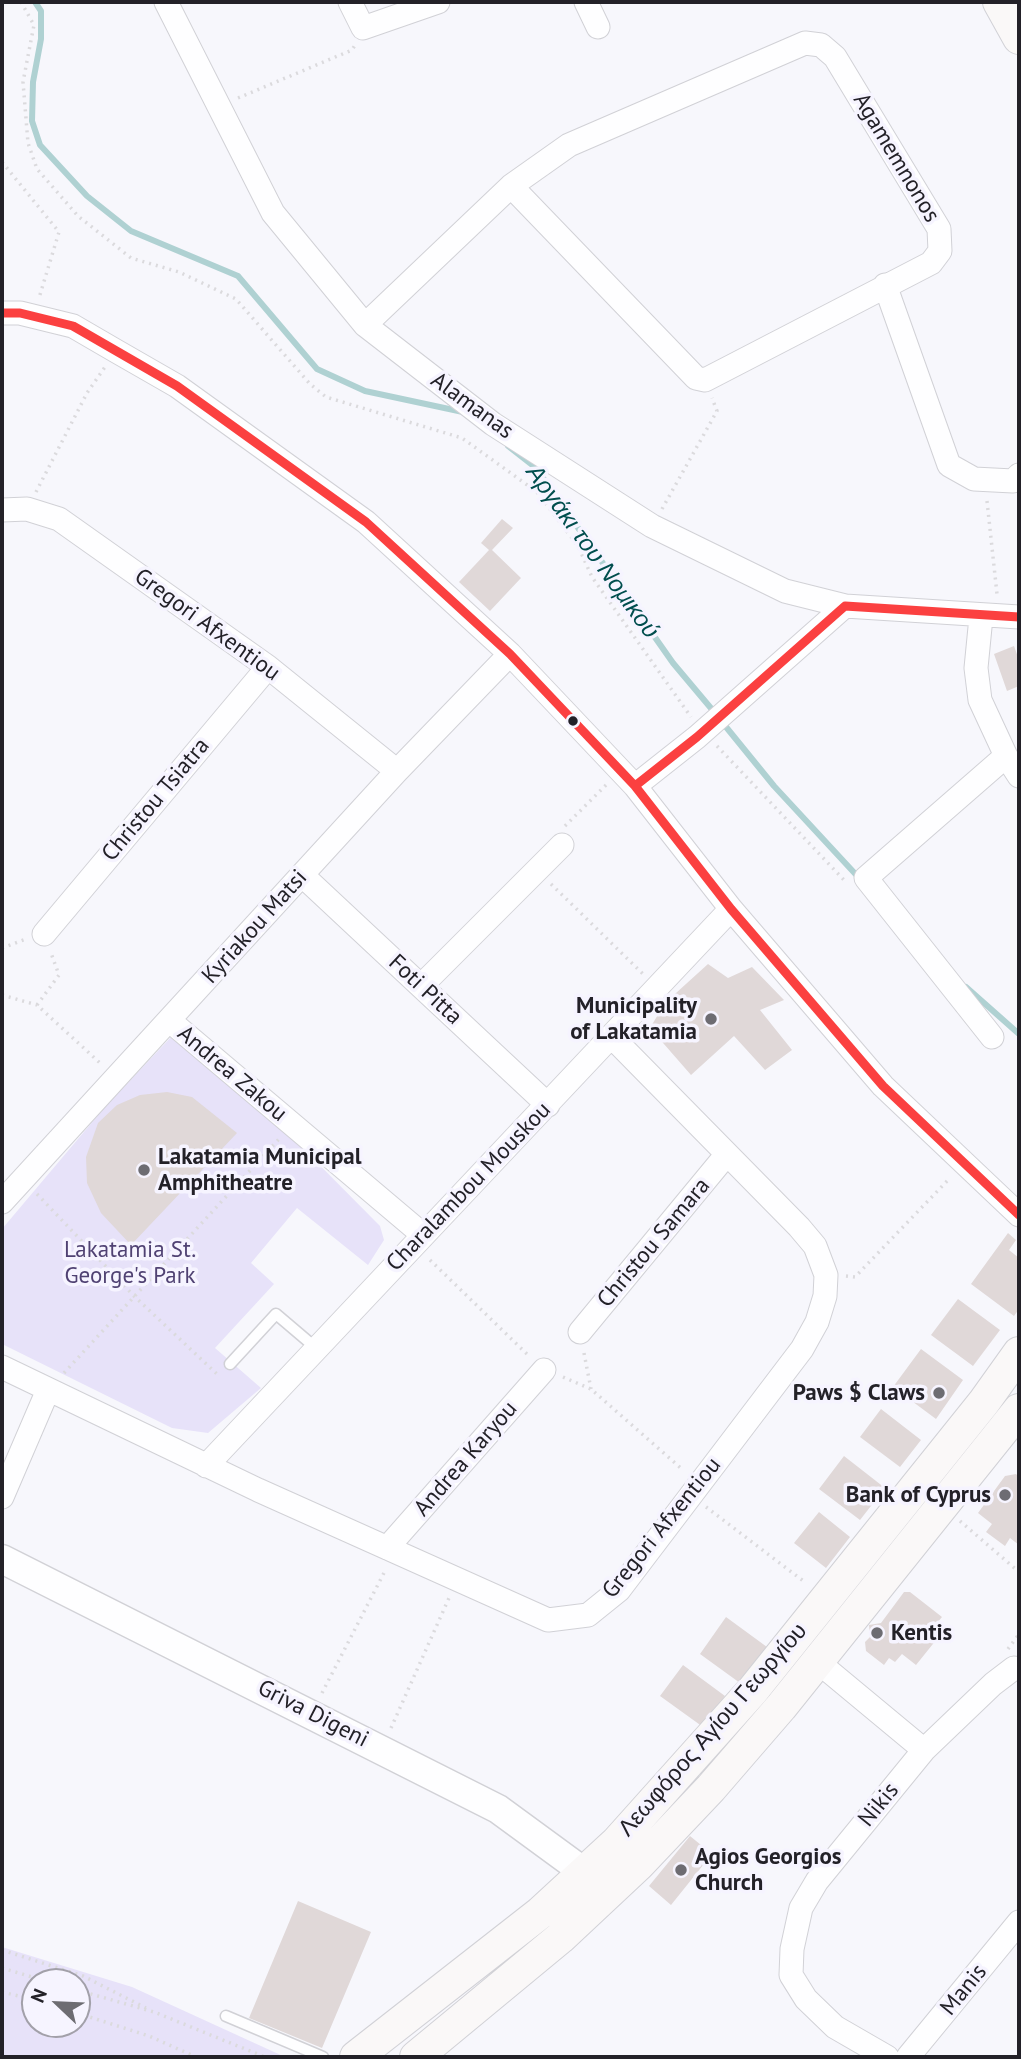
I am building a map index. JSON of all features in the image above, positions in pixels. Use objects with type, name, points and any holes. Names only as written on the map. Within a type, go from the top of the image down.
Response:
[{"type":"main road","points":[[999,2],[1019,38]]},
{"type":"main road","name":"Λεωφόρος Αγίου Γεωργίου","points":[[356,2057],[540,1913],[685,1769],[753,1690],[984,1402],[1019,1353]]},
{"type":"main road","name":"Λεωφόρος Αγίου Γεωργίου","points":[[416,2057],[560,1938],[607,1895],[711,1788],[1016,1421]]},
{"type":"street","name":"Alamanas","points":[[166,2],[273,213],[365,325],[493,424],[653,526],[785,591],[845,606],[1000,617]]},
{"type":"street","points":[[351,2],[363,28],[438,2]]},
{"type":"street","points":[[586,2],[598,27]]},
{"type":"street","name":"Agamemnonos","points":[[365,325],[511,186],[569,145],[805,43],[821,45],[835,57],[939,229],[940,251],[932,263],[705,380]]},
{"type":"street","points":[[511,186],[696,377],[705,380]]},
{"type":"street","points":[[885,285],[949,465],[974,480],[1013,481],[1019,475]]},
{"type":"street","points":[[2,313],[33,316],[73,326],[177,386],[366,522],[510,654],[628,779],[732,909],[883,1086],[962,1165],[1019,1215]]},
{"type":"street","name":"Gregori Afxentiou","points":[[2,510],[27,509],[59,519],[268,667],[397,771]]},
{"type":"street","points":[[628,779],[700,735],[845,606]]},
{"type":"street","points":[[1000,617],[976,668],[980,700],[1006,756],[1019,776]]},
{"type":"street","name":"Kyriakou Matsi","points":[[2,1202],[397,771],[510,654]]},
{"type":"street","name":"Christou Tsiatra","points":[[44,933],[268,667]]},
{"type":"street","points":[[992,1037],[866,878],[1006,756]]},
{"type":"street","points":[[421,986],[562,845]]},
{"type":"street","name":"Foti Pitta","points":[[302,875],[548,1105]]},
{"type":"street","name":"Charalambou Mouskou","points":[[206,1466],[732,909]]},
{"type":"street","name":"Andrea Zakou","points":[[170,1021],[292,1125],[418,1239]]},
{"type":"street","points":[[611,1036],[815,1246],[826,1275]]},
{"type":"street","name":"Christou Samara","points":[[580,1332],[727,1154]]},
{"type":"street","name":"Gregori Afxentiou","points":[[2,1367],[206,1466],[548,1620],[588,1615],[619,1590],[802,1349],[817,1322],[825,1296],[826,1275]]},
{"type":"street","name":"Andrea Karyou","points":[[391,1550],[544,1370]]},
{"type":"street","points":[[2,1497],[48,1390]]},
{"type":"street","points":[[984,1402],[1016,1421]]},
{"type":"street","name":"Griva Digeni","points":[[2,1559],[498,1809],[584,1871],[607,1895]]},
{"type":"street","points":[[817,1662],[924,1750]]},
{"type":"street","name":"Nikis","points":[[887,2057],[835,2027],[806,1999],[791,1975],[792,1949],[801,1908],[817,1881],[924,1750],[993,1684],[1014,1668],[1019,1669]]},
{"type":"street","name":"Manis","points":[[908,2057],[1019,1922]]},
{"type":"lane","points":[[230,1364],[276,1314],[316,1348]]},
{"type":"lane","points":[[226,2016],[323,2057]]},
{"type":"path","points":[[21,2],[34,24],[23,82],[28,144],[37,169],[78,216],[131,258],[179,272],[236,299],[310,384],[326,397],[463,438],[537,492],[578,545],[592,578],[700,735],[852,888]]},
{"type":"path","points":[[217,107],[352,50],[363,28]]},
{"type":"path","points":[[2,162],[59,232],[33,316]]},
{"type":"path","points":[[27,509],[87,393],[116,351]]},
{"type":"path","points":[[653,526],[717,411],[705,380]]},
{"type":"path","points":[[984,480],[1000,617]]},
{"type":"path","points":[[562,845],[565,825],[628,779]]},
{"type":"path","points":[[537,870],[657,988]]},
{"type":"path","points":[[2,948],[44,933],[59,975],[37,1005]]},
{"type":"path","points":[[2,995],[37,1005],[117,1079]]},
{"type":"path","points":[[48,1390],[292,1125]]},
{"type":"path","points":[[826,1275],[855,1277],[962,1165]]},
{"type":"path","points":[[23,1180],[134,1296],[220,1377],[230,1364]]},
{"type":"path","points":[[418,1239],[544,1370],[591,1389],[695,1490],[816,1591]]},
{"type":"path","points":[[580,1332],[591,1389]]},
{"type":"path","points":[[943,1506],[1019,1572]]},
{"type":"path","points":[[311,1713],[391,1550]]},
{"type":"path","points":[[381,1749],[457,1580]]},
{"type":"path","points":[[2,1950],[83,1976],[154,2012],[265,2057]]},
{"type":"path","points":[[2,1968],[21,1974]]},
{"type":"path","points":[[2,1992],[21,1997]]},
{"type":"path","points":[[91,1994],[154,2012]]},
{"type":"path","points":[[91,2017],[149,2036],[196,2057]]},
{"type":"green space","name":"Lakatamia St. George's Park","points":[[173,1035],[264,1109],[380,1226],[384,1240],[368,1265],[297,1208],[251,1263],[274,1284],[215,1348],[261,1388],[208,1433],[172,1428],[2,1344],[2,1229],[105,1107]]},
{"type":"green space","points":[[2,1947],[70,1968],[21,1968],[21,2038],[91,2038],[91,1974],[132,1987],[285,2057],[2,2057]]},
{"type":"building","points":[[502,519],[513,528],[492,550],[521,578],[490,611],[459,582],[489,550],[481,543]]},
{"type":"building","points":[[1014,646],[1019,660],[1019,686],[1007,691],[994,654]]},
{"type":"building","name":"Municipality of Lakatamia","points":[[708,964],[728,978],[752,967],[784,1000],[760,1010],[792,1050],[765,1070],[734,1036],[691,1075],[650,1028],[665,1003]]},
{"type":"building","name":"Lakatamia Municipal Amphitheatre","points":[[167,1092],[192,1097],[237,1133],[131,1245],[101,1213],[87,1183],[86,1157],[98,1123],[117,1105],[140,1095]]},
{"type":"building","points":[[1008,1233],[1016,1240],[1009,1250],[1019,1258],[1019,1309],[1014,1316],[971,1284]]},
{"type":"building","points":[[958,1299],[1000,1330],[973,1366],[931,1335]]},
{"type":"building","points":[[921,1349],[963,1380],[936,1419],[893,1387]]},
{"type":"building","points":[[881,1409],[921,1440],[900,1467],[860,1437]]},
{"type":"building","points":[[844,1456],[885,1488],[860,1520],[819,1489]]},
{"type":"building","name":"Bank of Cyprus","points":[[1016,1474],[1019,1477],[1019,1545],[1010,1538],[1005,1546],[986,1532],[992,1524],[978,1513],[1005,1476]]},
{"type":"building","points":[[819,1512],[850,1537],[826,1568],[794,1543]]},
{"type":"building","points":[[904,1592],[910,1592],[942,1617],[937,1623],[945,1629],[916,1665],[902,1654],[895,1662],[889,1658],[884,1665],[866,1651],[865,1642],[870,1637],[869,1625],[881,1623]]},
{"type":"building","points":[[726,1617],[767,1647],[740,1683],[700,1654]]},
{"type":"building","points":[[683,1665],[725,1696],[703,1727],[660,1696]]},
{"type":"building","name":"Agios Georgios Church","points":[[690,1836],[712,1854],[671,1905],[649,1886]]},
{"type":"building","points":[[298,1901],[371,1932],[322,2048],[249,2018]]},
{"type":"waterway","name":"Αργάκι του Νομικού","points":[[35,2],[41,11],[41,39],[33,82],[32,121],[40,145],[87,196],[131,231],[238,276],[317,369],[365,391],[463,412]]},
{"type":"waterway","name":"Αργάκι του Νομικού","points":[[508,446],[536,468],[673,663],[715,713]]},
{"type":"waterway","name":"Αργάκι του Νομικού","points":[[722,722],[774,786],[860,879]]},
{"type":"waterway","name":"Αργάκι του Νομικού","points":[[966,987],[1019,1034]]},
{"type":"transit line","points":[[2,313],[20,313],[73,326],[177,386],[366,522],[510,654],[635,786],[731,909],[883,1086],[1019,1215]]},
{"type":"transit line","points":[[635,786],[697,737],[845,606],[1019,617]]},
{"type":"place","name":"Municipality of Lakatamia","points":[[711,1019]]},
{"type":"place","name":"Lakatamia Municipal Amphitheatre","points":[[144,1170]]},
{"type":"place","name":"Paws $ Claws","points":[[939,1393]]},
{"type":"place","name":"Bank of Cyprus","points":[[1005,1495]]},
{"type":"place","name":"Kentis","points":[[877,1633]]},
{"type":"place","name":"Agios Georgios Church","points":[[681,1870]]}]
